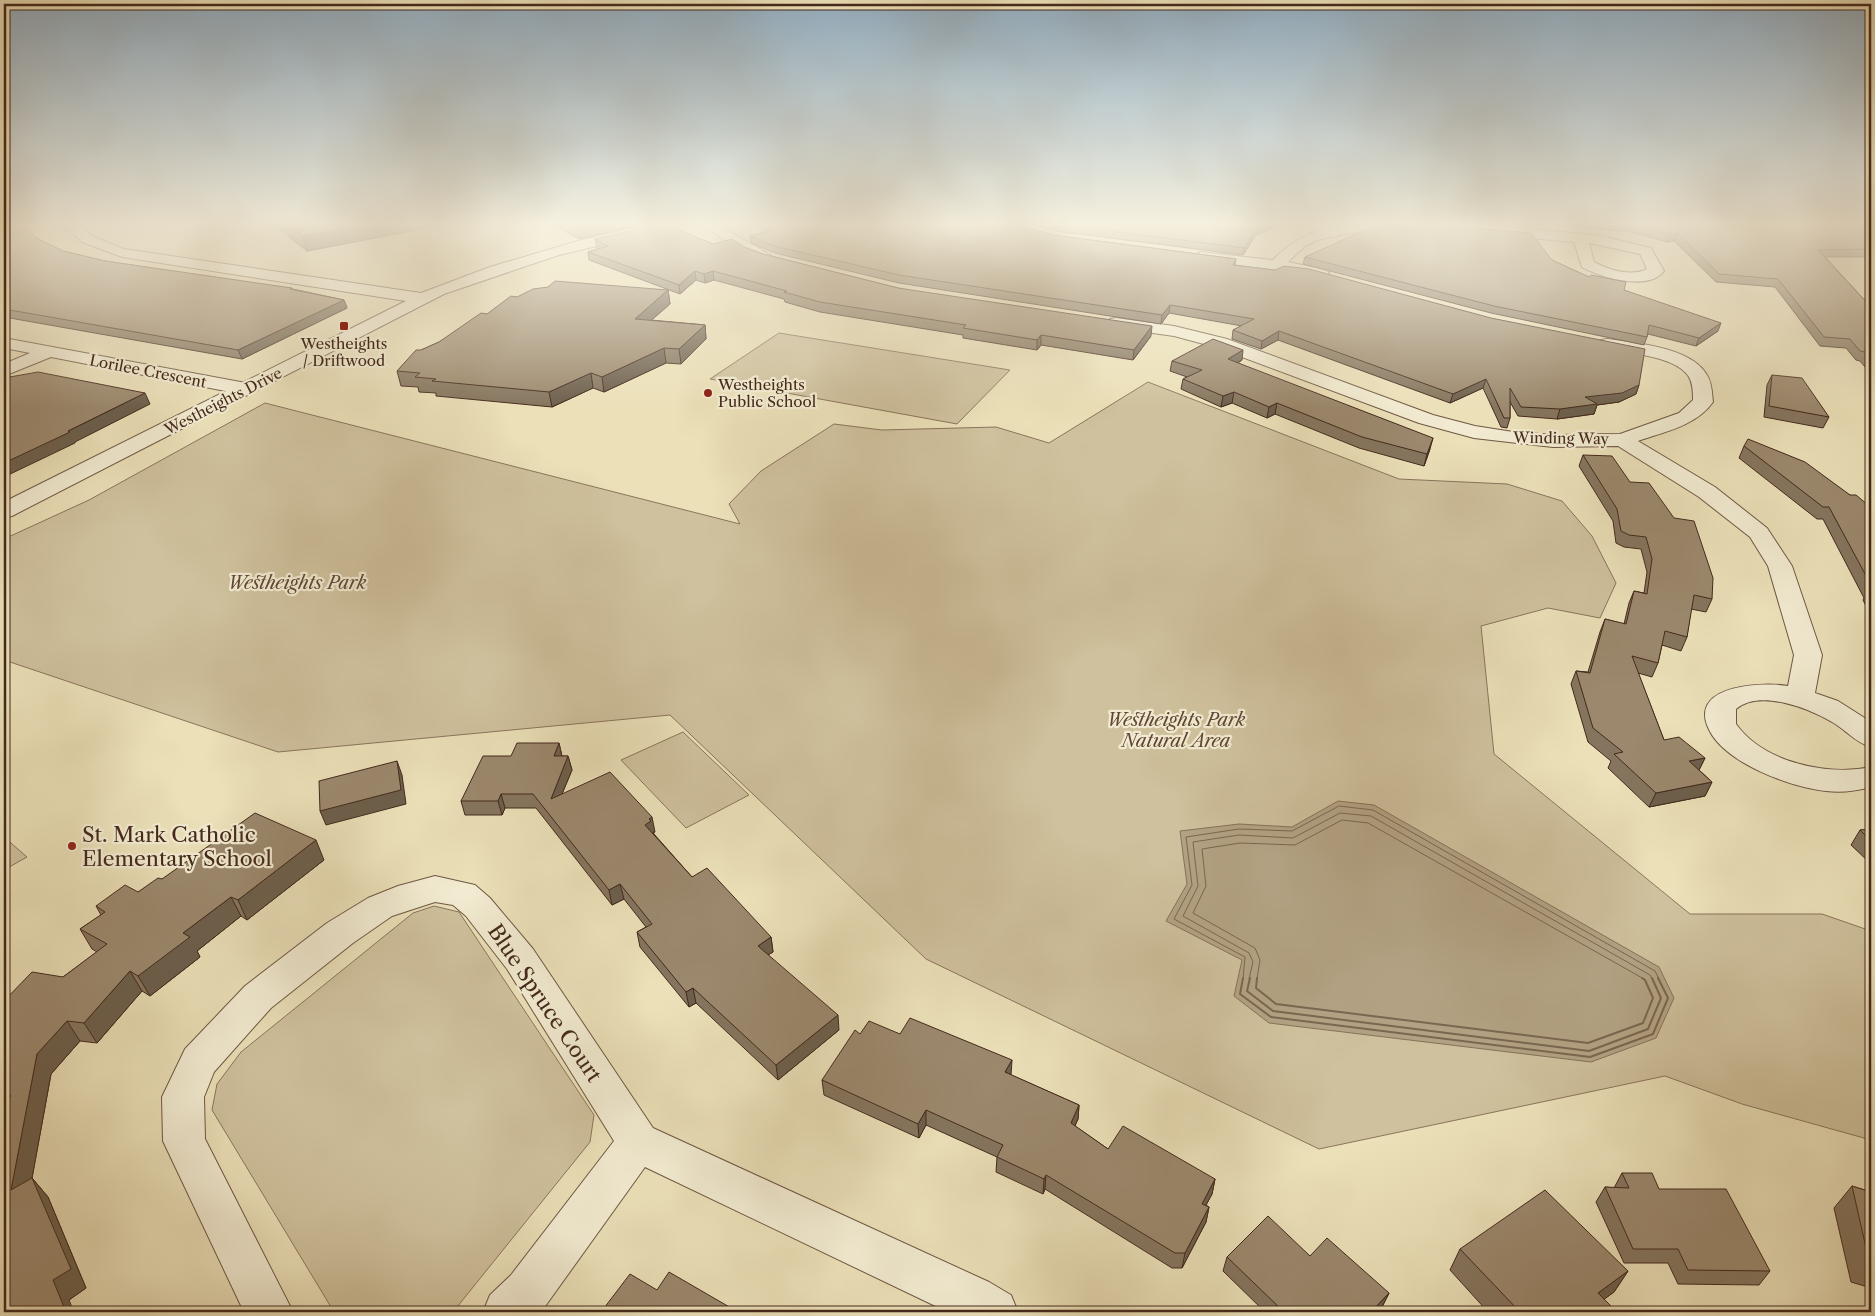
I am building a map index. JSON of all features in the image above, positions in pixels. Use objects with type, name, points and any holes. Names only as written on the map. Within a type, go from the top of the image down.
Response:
[{"type":"street","points":[[338,285],[422,298]]},
{"type":"street","name":"Westheights Drive","points":[[4,512],[422,298],[454,285]]},
{"type":"street","name":"Winding Way","points":[[1096,320],[1174,331],[1221,343],[1426,419],[1474,432],[1553,441],[1622,440],[1658,429],[1686,417],[1703,402],[1702,385],[1695,372],[1667,357],[1595,342]]},
{"type":"street","name":"Lorilee Crescent","points":[[4,343],[246,389]]},
{"type":"street","points":[[4,370],[49,352]]},
{"type":"street","points":[[1622,440],[1707,492],[1759,533],[1780,566],[1808,655],[1800,697]]},
{"type":"street","points":[[1871,737],[1853,720],[1829,707],[1800,697],[1773,692],[1753,692],[1735,696],[1727,701],[1720,712],[1721,722],[1731,737],[1749,753],[1781,770],[1819,780],[1854,782],[1871,777]]},
{"type":"street","name":"Blue Spruce Court","points":[[269,1312],[184,1142],[183,1097],[199,1061],[258,997],[340,933],[380,907],[410,895],[435,889],[464,894],[478,907],[520,959],[638,1142]]},
{"type":"street","points":[[507,1312],[528,1292],[638,1142],[972,1299],[994,1312]]},
{"type":"green space","points":[[779,333],[1010,370],[957,424],[710,379]]},
{"type":"green space","name":"Westheights Park Natural Area","points":[[1148,382],[1399,479],[1507,484],[1562,501],[1592,536],[1616,583],[1600,618],[1548,608],[1481,626],[1494,754],[1690,914],[1822,914],[1871,931],[1871,1140],[1742,1104],[1665,1076],[1319,1149],[926,959],[670,715],[278,752],[4,660],[4,539],[89,500],[265,403],[740,524],[729,504],[761,471],[834,424],[882,430],[996,427],[1049,443]]},
{"type":"green space","points":[[683,732],[749,795],[686,828],[621,760]]},
{"type":"green space","points":[[4,837],[27,857],[4,870]]},
{"type":"green space","points":[[434,906],[459,912],[594,1115],[590,1142],[453,1312],[334,1312],[212,1110],[217,1084],[241,1052],[413,913]]},
{"type":"water","points":[[1338,801],[1374,805],[1659,967],[1674,998],[1656,1038],[1591,1062],[1269,1023],[1234,996],[1242,960],[1166,921],[1187,884],[1180,831],[1239,824],[1292,827]]},
{"type":"building","points":[[4,285],[274,285],[344,300],[238,350],[4,309]]},
{"type":"building","points":[[550,285],[610,285],[668,290],[635,319],[705,325],[679,349],[664,348],[602,377],[591,373],[549,392],[432,381],[436,379],[415,377],[420,373],[397,371],[416,350],[421,350],[439,342],[481,313],[487,314],[511,296],[517,297],[533,289]]},
{"type":"building","points":[[766,285],[888,285],[1152,326],[1134,350],[1041,335],[1037,340],[963,328],[966,325],[820,302],[784,292],[787,291]]},
{"type":"building","points":[[967,285],[1370,285],[1491,318],[1645,349],[1639,385],[1622,393],[1585,397],[1597,404],[1560,409],[1521,407],[1510,388],[1510,418],[1504,418],[1486,379],[1453,394],[1279,331],[1262,341],[1233,330],[1254,319],[1170,305],[1162,315]]},
{"type":"building","points":[[1415,285],[1625,285],[1624,290],[1721,323],[1699,338],[1649,325],[1647,337],[1494,306]]},
{"type":"building","points":[[1783,285],[1851,285],[1871,307],[1871,360],[1850,339],[1824,337]]},
{"type":"building","points":[[1213,339],[1243,350],[1228,359],[1433,438],[1427,454],[1362,437],[1277,403],[1269,407],[1234,392],[1223,396],[1183,379],[1202,370],[1172,361]]},
{"type":"building","points":[[38,372],[145,393],[68,431],[70,432],[4,463],[4,378]]},
{"type":"building","points":[[1772,375],[1802,378],[1829,417],[1769,406]]},
{"type":"building","points":[[1748,439],[1805,462],[1850,495],[1856,495],[1868,505],[1871,505],[1871,585],[1829,507],[1823,507],[1744,446]]},
{"type":"building","points":[[1583,455],[1612,456],[1630,482],[1649,483],[1674,518],[1694,521],[1713,578],[1712,599],[1694,595],[1687,637],[1665,631],[1658,663],[1632,656],[1664,740],[1679,737],[1705,758],[1689,761],[1712,782],[1656,793],[1614,754],[1623,752],[1593,728],[1576,671],[1590,673],[1605,619],[1626,624],[1634,591],[1647,594],[1652,559],[1646,537],[1629,535],[1621,531],[1617,509]]},
{"type":"building","points":[[517,743],[559,743],[554,756],[568,756],[551,799],[610,772],[652,817],[649,819],[651,821],[645,825],[692,877],[707,868],[771,937],[758,946],[838,1015],[776,1065],[693,988],[686,992],[637,932],[652,924],[620,884],[609,890],[533,794],[501,794],[498,801],[461,801],[483,756],[511,756]]},
{"type":"building","points":[[397,761],[401,790],[320,811],[319,781]]},
{"type":"building","points":[[255,813],[316,840],[238,900],[231,897],[183,933],[190,937],[138,976],[130,971],[84,1023],[67,1021],[37,1054],[11,1190],[32,1178],[71,1269],[53,1280],[66,1312],[4,1312],[4,1098],[11,1096],[4,1094],[4,1001],[32,972],[63,977],[107,944],[80,929],[105,912],[96,906],[125,885],[138,892],[158,878],[162,879]]},
{"type":"building","points":[[1871,829],[1871,841],[1860,830]]},
{"type":"building","points":[[910,1018],[1012,1060],[1005,1072],[1079,1105],[1071,1123],[1108,1149],[1123,1126],[1215,1179],[1202,1204],[1209,1207],[1185,1253],[1175,1253],[1046,1175],[1044,1179],[997,1157],[1003,1145],[926,1110],[918,1124],[822,1080],[855,1030],[860,1034],[869,1021],[900,1034]]},
{"type":"building","points":[[1622,1173],[1652,1173],[1659,1189],[1726,1189],[1770,1271],[1688,1270],[1678,1249],[1633,1249],[1605,1187],[1629,1188]]},
{"type":"building","points":[[1852,1186],[1871,1192],[1871,1261],[1869,1261]]},
{"type":"building","points":[[1545,1190],[1628,1271],[1598,1293],[1617,1312],[1520,1312],[1460,1249]]},
{"type":"building","points":[[1268,1216],[1310,1256],[1327,1238],[1389,1293],[1371,1312],[1284,1312],[1227,1257]]},
{"type":"building","points":[[669,1272],[738,1312],[601,1312],[630,1274],[657,1290]]},
{"type":"place","name":"Westheights / Driftwood","points":[[344,326]]},
{"type":"place","name":"Westheights Public School","points":[[708,393]]},
{"type":"place","name":"St. Mark Catholic Elementary School","points":[[72,846]]},
{"type":"park label","name":"Westheights Park","points":[[297,583]]}]
